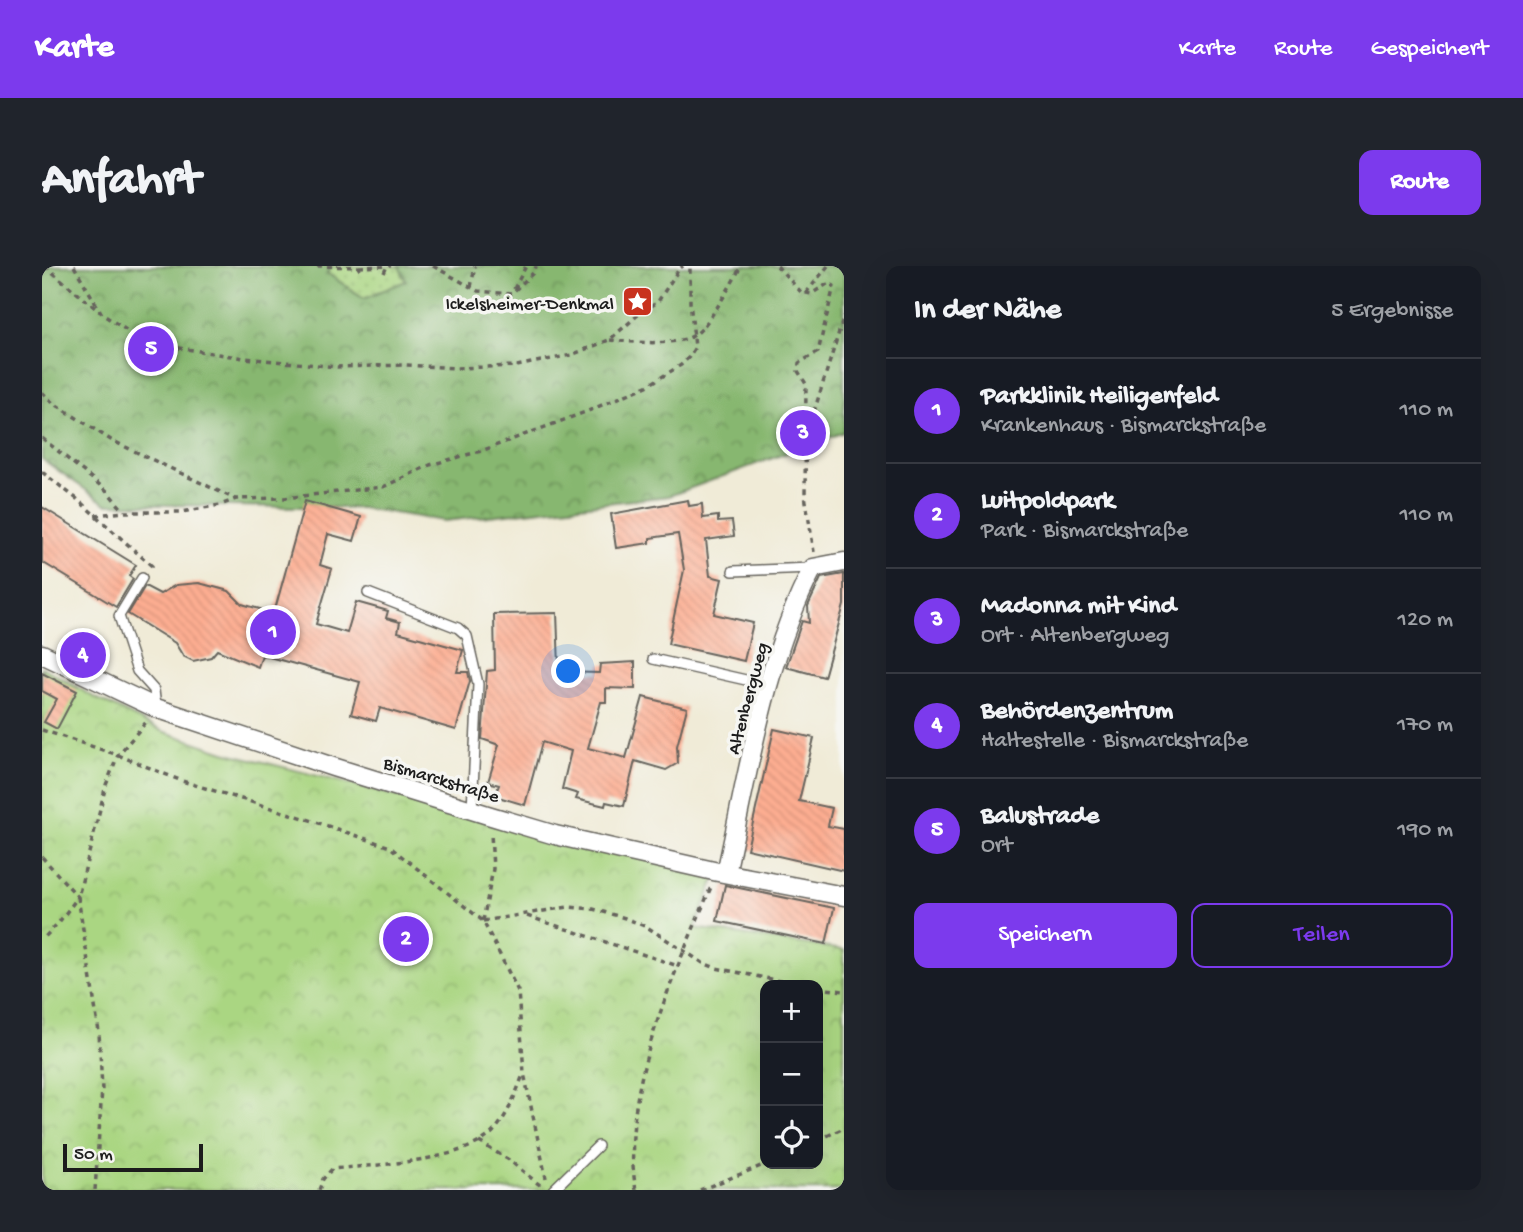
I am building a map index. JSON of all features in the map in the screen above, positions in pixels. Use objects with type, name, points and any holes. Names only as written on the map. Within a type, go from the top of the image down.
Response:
[{"type":"street","points":[[813,568],[844,562]]},
{"type":"street","name":"Altenbergweg","points":[[722,873],[768,685],[798,598],[813,568]]},
{"type":"street","name":"Bismarckstraße","points":[[42,654],[156,708],[491,816],[555,835],[722,873],[844,897]]},
{"type":"lane","points":[[733,571],[813,568]]},
{"type":"lane","points":[[142,578],[120,616],[136,671],[153,690],[156,708]]},
{"type":"lane","points":[[368,593],[458,628],[467,636],[478,684],[472,809]]},
{"type":"lane","points":[[653,659],[768,685]]},
{"type":"lane","points":[[549,1190],[598,1146]]},
{"type":"path","points":[[45,266],[102,314],[137,337],[160,345],[244,358],[337,367],[517,366],[571,355],[609,340],[645,309],[657,303],[683,266]]},
{"type":"path","points":[[74,266],[102,314]]},
{"type":"path","points":[[317,266],[388,266],[384,273]]},
{"type":"path","points":[[358,266],[362,273]]},
{"type":"path","points":[[433,266],[478,291],[511,294],[535,271],[536,266]]},
{"type":"path","points":[[471,287],[475,266]]},
{"type":"path","points":[[511,294],[526,266]]},
{"type":"path","points":[[95,515],[182,512],[236,499],[284,498],[383,487],[430,465],[481,451],[588,411],[647,386],[681,365],[695,347],[690,302],[690,266]]},
{"type":"path","points":[[609,340],[652,343],[673,341],[695,334],[721,301],[741,266]]},
{"type":"path","points":[[776,266],[802,292],[811,294],[828,283],[834,286],[818,352],[799,363],[797,371],[806,384],[806,442],[806,437]]},
{"type":"path","points":[[806,293],[828,266]]},
{"type":"path","points":[[813,568],[814,555],[805,495],[806,437],[844,316]]},
{"type":"path","points":[[42,392],[52,402],[111,440],[236,499]]},
{"type":"path","points":[[42,438],[106,490],[125,512]]},
{"type":"path","points":[[42,472],[152,566],[142,578]]},
{"type":"path","points":[[95,1190],[102,1089],[99,1032],[78,897],[106,785],[118,755],[156,708]]},
{"type":"path","points":[[42,730],[182,780],[390,847],[483,921],[518,990],[524,1073],[549,1190]]},
{"type":"path","points":[[483,921],[493,869],[491,816]]},
{"type":"path","points":[[42,858],[78,897]]},
{"type":"path","points":[[636,1190],[633,1170],[634,1117],[655,1028],[684,950],[722,873]]},
{"type":"path","points":[[42,940],[78,897]]},
{"type":"path","points":[[483,921],[568,907],[600,910],[647,927],[716,968],[775,980]]},
{"type":"path","points":[[525,916],[678,966]]},
{"type":"path","points":[[823,989],[844,991]]},
{"type":"path","points":[[319,1190],[332,1169],[441,1156],[478,1142],[492,1133],[507,1112],[524,1073]]},
{"type":"path","points":[[823,1138],[844,1128]]},
{"type":"path","points":[[478,1142],[509,1160],[549,1190]]},
{"type":"path","points":[[699,1190],[760,1166]]},
{"type":"green space","points":[[42,266],[332,266],[327,273],[364,298],[406,281],[399,266],[844,266],[844,432],[669,496],[444,521],[362,508],[106,504],[42,459]]},
{"type":"green space","points":[[332,266],[399,266],[407,281],[364,298],[326,273]]},
{"type":"green space","points":[[42,667],[162,731],[224,752],[490,820],[718,872],[695,928],[844,950],[844,1190],[42,1190]]},
{"type":"building","points":[[688,500],[689,506],[702,504],[703,518],[718,516],[718,522],[732,521],[734,536],[706,540],[710,576],[722,579],[714,614],[753,623],[744,661],[668,644],[684,570],[678,534],[650,538],[650,543],[616,548],[611,514]]},
{"type":"building","points":[[305,501],[361,517],[354,541],[328,534],[320,565],[332,569],[316,624],[347,633],[356,602],[388,611],[386,618],[400,622],[398,632],[463,650],[457,672],[468,672],[470,681],[456,730],[380,708],[376,721],[351,714],[360,682],[262,655],[258,667],[217,650],[211,657],[193,661],[183,656],[175,643],[128,614],[145,586],[160,594],[176,585],[199,583],[229,591],[242,604],[274,613]]},
{"type":"building","points":[[42,507],[136,565],[129,576],[133,579],[116,607],[42,562]]},
{"type":"building","points":[[844,574],[844,605],[824,677],[786,667],[802,621],[809,623],[808,606],[821,578]]},
{"type":"building","points":[[557,613],[559,667],[563,666],[563,672],[599,673],[600,664],[635,662],[635,689],[606,688],[606,702],[601,702],[588,748],[626,758],[643,697],[687,708],[677,746],[678,763],[666,770],[635,761],[624,806],[606,802],[605,806],[576,799],[578,794],[562,789],[571,751],[542,742],[525,805],[495,796],[499,785],[488,782],[499,745],[482,739],[487,671],[495,670],[494,614]]},
{"type":"building","points":[[42,673],[77,691],[57,729],[44,722],[57,699],[42,691]]},
{"type":"building","points":[[774,729],[814,738],[799,801],[832,808],[828,826],[844,829],[844,871],[747,849]]},
{"type":"building","points":[[725,885],[834,908],[826,944],[717,921]]},
{"type":"place","name":"Ickelsheimer-Denkmal","points":[[637,302]]},
{"type":"place","name":"Balustrade","points":[[151,349]]},
{"type":"place","name":"Madonna mit Kind","points":[[803,433]]},
{"type":"place","name":"Parkklinik Heiligenfeld","points":[[273,632]]},
{"type":"place","name":"Behördenzentrum","points":[[83,655]]},
{"type":"place","name":"Luitpoldpark","points":[[406,939]]}]
